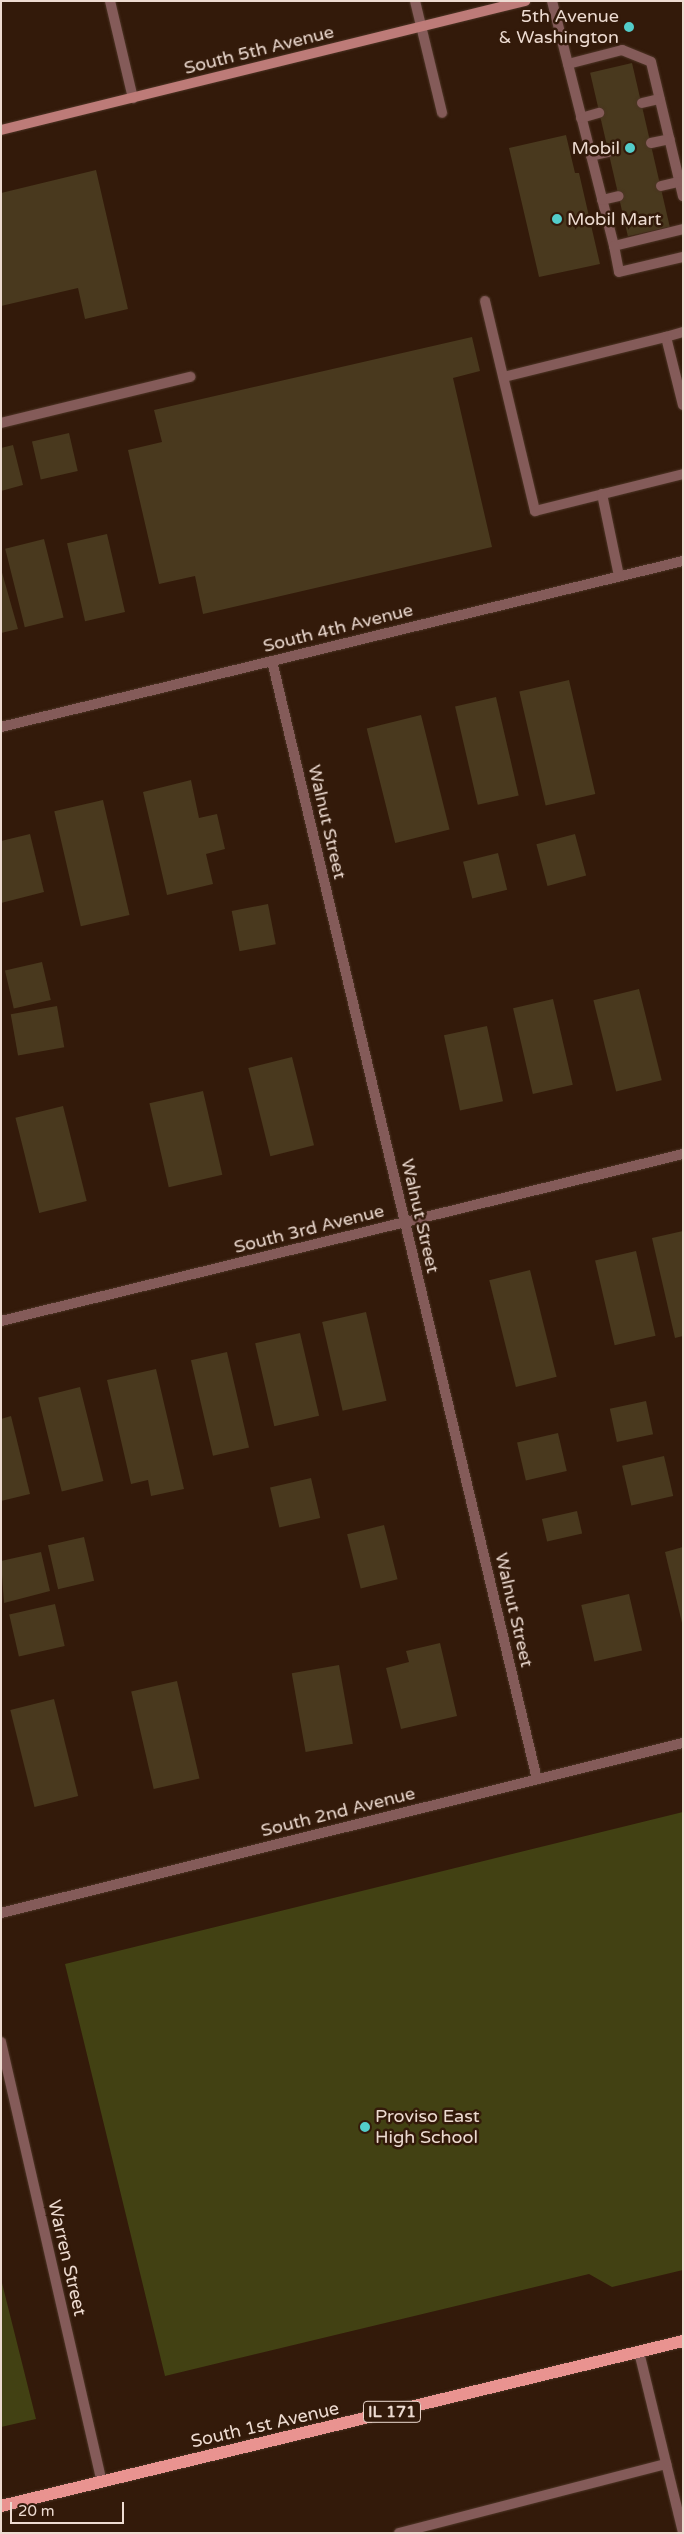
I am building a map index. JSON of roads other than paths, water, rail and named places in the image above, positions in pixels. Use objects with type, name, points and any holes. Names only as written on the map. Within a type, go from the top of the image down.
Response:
[{"type":"main road","name":"South 1st Avenue","points":[[1,2506],[683,2341]]},
{"type":"street","points":[[110,1],[133,98]]},
{"type":"street","points":[[415,1],[442,112]]},
{"type":"street","name":"South 5th Avenue","points":[[1,130],[422,27],[492,5],[525,1]]},
{"type":"street","points":[[552,1],[619,272],[683,257]]},
{"type":"street","points":[[568,64],[622,50],[651,62],[683,196]]},
{"type":"street","points":[[642,103],[660,99]]},
{"type":"street","points":[[582,118],[599,113]]},
{"type":"street","points":[[651,143],[670,139]]},
{"type":"street","points":[[591,156],[609,152]]},
{"type":"street","points":[[661,186],[679,182]]},
{"type":"street","points":[[602,200],[619,196]]},
{"type":"street","points":[[614,246],[683,229]]},
{"type":"street","points":[[485,301],[535,511],[683,474]]},
{"type":"street","points":[[504,377],[683,332]]},
{"type":"street","points":[[666,337],[683,405]]},
{"type":"street","points":[[1,423],[190,377]]},
{"type":"street","points":[[602,494],[619,576]]},
{"type":"street","name":"South 4th Avenue","points":[[1,727],[683,561]]},
{"type":"street","name":"Walnut Street","points":[[272,661],[537,1779]]},
{"type":"street","name":"South 3rd Avenue","points":[[1,1321],[683,1154]]},
{"type":"street","name":"South 2nd Avenue","points":[[1,1913],[683,1743]]},
{"type":"street","name":"Warren Street","points":[[1,2042],[102,2482]]},
{"type":"street","points":[[639,2352],[683,2532]]},
{"type":"street","points":[[399,2533],[666,2464]]},
{"type":"place","name":"5th Avenue & Washington","points":[[629,27]]},
{"type":"place","name":"Mobil","points":[[630,148]]},
{"type":"place","name":"Mobil Mart","points":[[557,219]]},
{"type":"place","name":"Proviso East High School","points":[[365,2127]]}]
